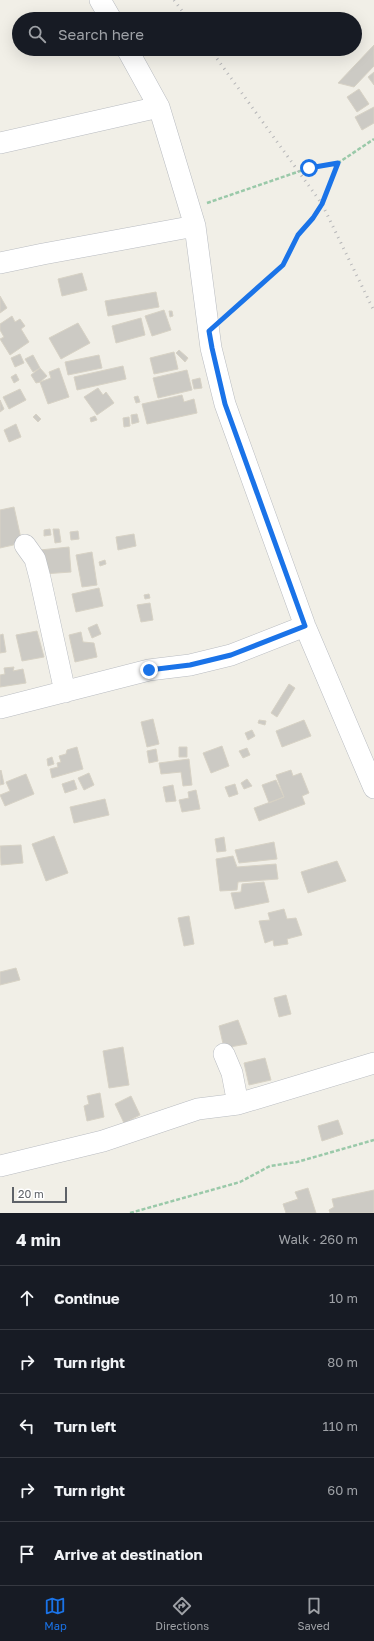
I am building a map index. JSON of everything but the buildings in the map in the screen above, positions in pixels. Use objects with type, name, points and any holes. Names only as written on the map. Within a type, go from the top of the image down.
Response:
[{"type":"street","points":[[100,0],[107,12]]},
{"type":"street","points":[[131,56],[159,107],[193,217],[209,331],[225,404],[305,626],[374,788]]},
{"type":"street","points":[[0,143],[159,107]]},
{"type":"street","points":[[0,263],[193,217]]},
{"type":"street","points":[[25,545],[35,559],[65,692]]},
{"type":"street","points":[[0,708],[149,670],[190,665],[231,655],[305,626]]},
{"type":"street","points":[[224,1054],[232,1073],[238,1104]]},
{"type":"street","points":[[0,1166],[103,1141],[198,1109],[238,1104],[374,1063]]},
{"type":"path","points":[[193,217],[309,168],[338,163],[374,139]]},
{"type":"path","points":[[209,331],[283,265],[298,235],[313,218],[322,204],[338,163]]},
{"type":"path","points":[[130,1213],[240,1182],[270,1166],[298,1162],[374,1140]]},
{"type":"railway","points":[[174,0],[183,12]]},
{"type":"railway","points":[[215,56],[322,204],[374,311]]},
{"type":"route","points":[[149,670],[190,665],[231,655],[305,626],[225,404],[209,331],[283,265],[298,235],[313,218],[322,204],[338,163],[309,168]]}]
